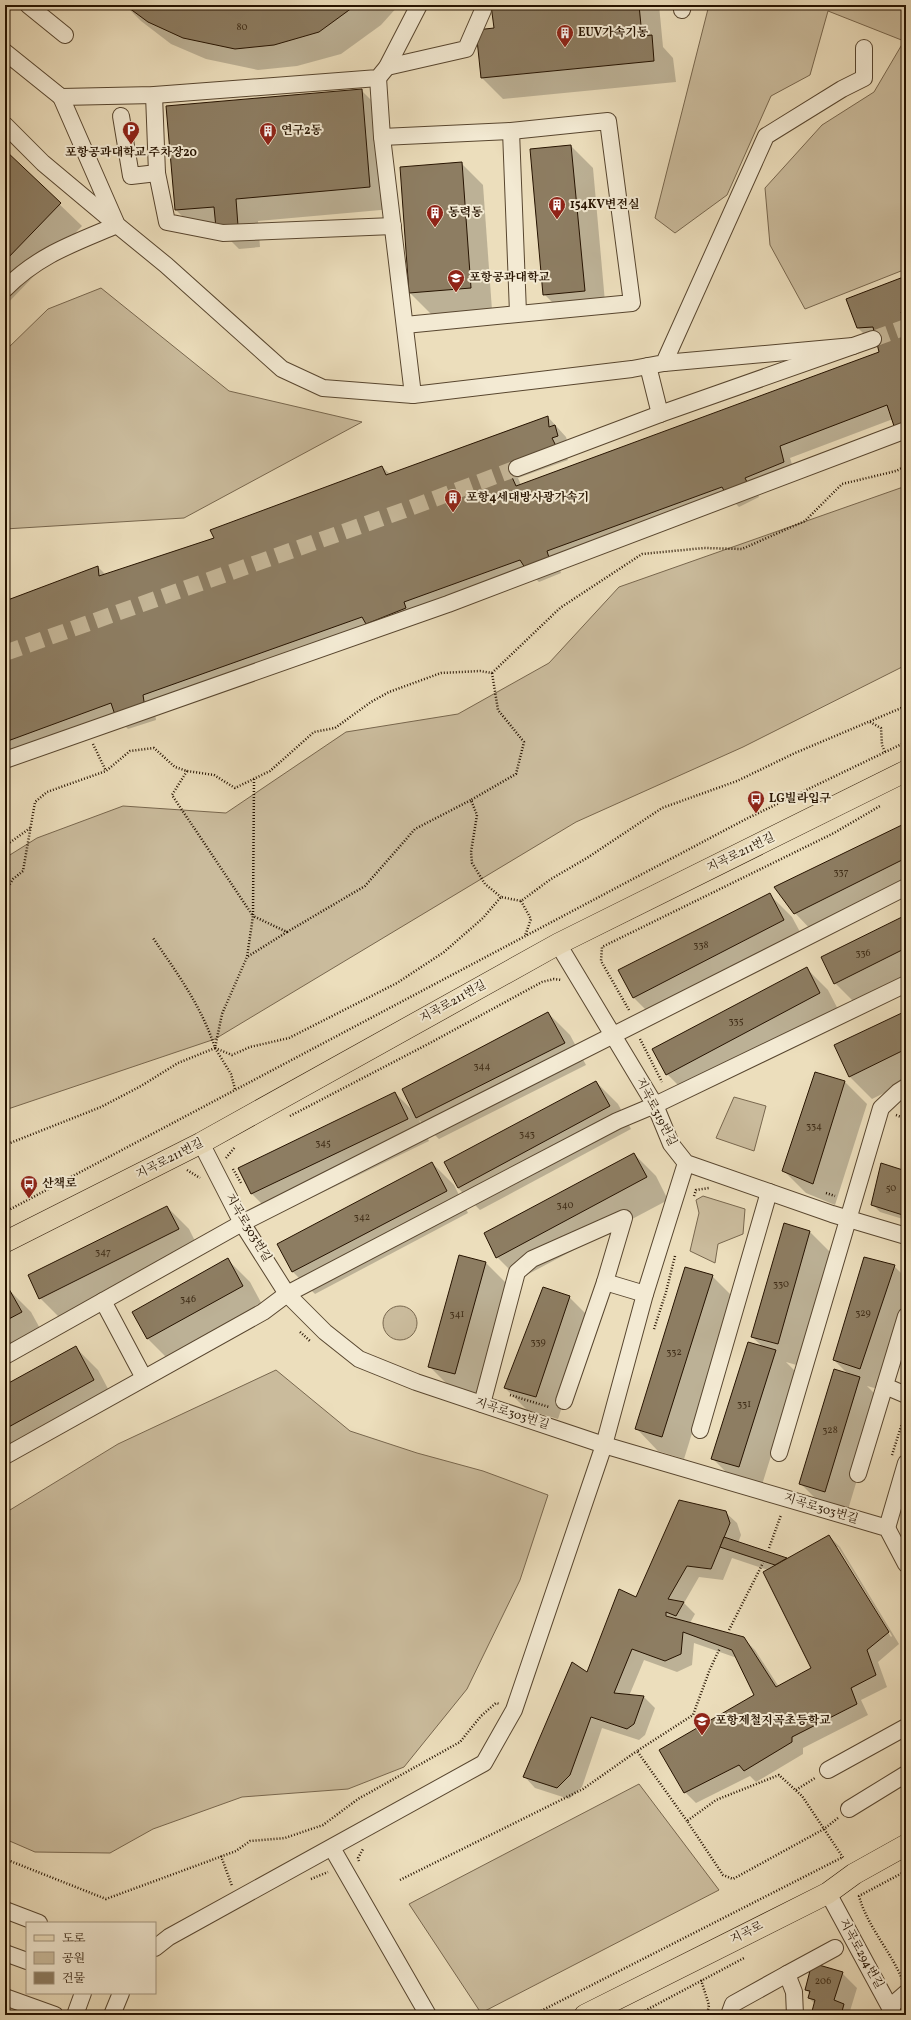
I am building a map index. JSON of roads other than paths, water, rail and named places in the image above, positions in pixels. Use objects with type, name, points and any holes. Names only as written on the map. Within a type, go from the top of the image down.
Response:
[{"type":"main road","name":"지곡로211번길","points":[[5,1242],[201,1143],[558,944],[906,771]]},
{"type":"main road","name":"지곡로","points":[[585,2015],[828,1893],[848,1866],[906,1845]]},
{"type":"street","points":[[28,5],[65,35]]},
{"type":"street","points":[[413,395],[382,137],[383,72],[419,5]]},
{"type":"street","points":[[61,98],[154,95],[383,72],[466,49],[483,10],[483,5]]},
{"type":"street","points":[[664,363],[766,136],[842,89],[864,78],[864,48]]},
{"type":"street","points":[[5,52],[61,98],[117,225]]},
{"type":"street","points":[[154,95],[157,173],[167,222],[223,233],[393,226]]},
{"type":"street","points":[[121,116],[131,176],[157,173]]},
{"type":"street","points":[[382,137],[511,131],[608,121],[632,303],[405,325]]},
{"type":"street","points":[[5,125],[43,163],[166,265],[282,369],[324,388],[413,395],[664,363],[853,346]]},
{"type":"street","points":[[511,131],[518,313]]},
{"type":"street","points":[[5,289],[16,278],[47,255],[117,225]]},
{"type":"street","points":[[516,468],[660,414],[873,339]]},
{"type":"street","points":[[648,366],[660,414]]},
{"type":"street","points":[[5,760],[448,604],[906,430]]},
{"type":"street","points":[[5,1356],[242,1223],[615,1036],[906,887]]},
{"type":"street","name":"지곡로319번길","points":[[558,944],[615,1036],[655,1105],[671,1144],[686,1163]]},
{"type":"street","points":[[5,1456],[263,1312],[287,1294],[617,1120],[655,1105],[906,984]]},
{"type":"street","points":[[779,1453],[881,1108],[898,1092],[906,1088]]},
{"type":"street","name":"지곡로303번길","points":[[201,1143],[242,1223],[287,1294],[325,1332],[359,1359],[416,1382],[604,1445],[887,1528]]},
{"type":"street","points":[[156,1947],[169,1937],[484,1763],[514,1710],[604,1445],[645,1294],[686,1163],[849,1219],[906,1236]]},
{"type":"street","points":[[700,1430],[769,1192]]},
{"type":"street","points":[[482,1404],[517,1272],[532,1259],[624,1218],[605,1282],[564,1401]]},
{"type":"street","points":[[605,1282],[645,1294]]},
{"type":"street","points":[[104,1301],[144,1378]]},
{"type":"street","points":[[858,1474],[906,1316]]},
{"type":"street","points":[[885,1386],[906,1395]]},
{"type":"street","points":[[902,1568],[887,1528],[906,1463]]},
{"type":"street","points":[[828,1770],[906,1727]]},
{"type":"street","points":[[849,1809],[906,1774]]},
{"type":"street","points":[[332,1848],[428,2015]]},
{"type":"street","name":"지곡로294번길","points":[[828,1893],[892,2011]]},
{"type":"street","points":[[5,1910],[36,1922]]},
{"type":"street","points":[[729,2015],[733,2004],[835,1948]]},
{"type":"street","points":[[5,1953],[26,1961]]},
{"type":"street","points":[[787,1974],[794,1992],[795,2015]]},
{"type":"street","points":[[892,2011],[905,1988]]},
{"type":"street","points":[[75,2015],[83,1994]]},
{"type":"street","points":[[112,2015],[121,1994]]},
{"type":"street","points":[[5,1997],[55,2015]]},
{"type":"tunnel","points":[[873,339],[906,327]]},
{"type":"tunnel","points":[[5,653],[402,511],[517,468]]},
{"type":"place","name":"EUV가속기동","points":[[565,48]]},
{"type":"place","name":"포항공과대학교 주차장20","points":[[131,145]]},
{"type":"place","name":"연구2동","points":[[268,146]]},
{"type":"place","name":"154KV변전실","points":[[557,220]]},
{"type":"place","name":"동력동","points":[[435,228]]},
{"type":"place","name":"포항공과대학교","points":[[456,293]]},
{"type":"place","name":"포항4세대방사광가속기","points":[[453,513]]},
{"type":"place","name":"LG빌라입구","points":[[756,814]]},
{"type":"place","name":"산책로","points":[[29,1199]]},
{"type":"place","name":"포항제철지곡초등학교","points":[[702,1736]]}]
